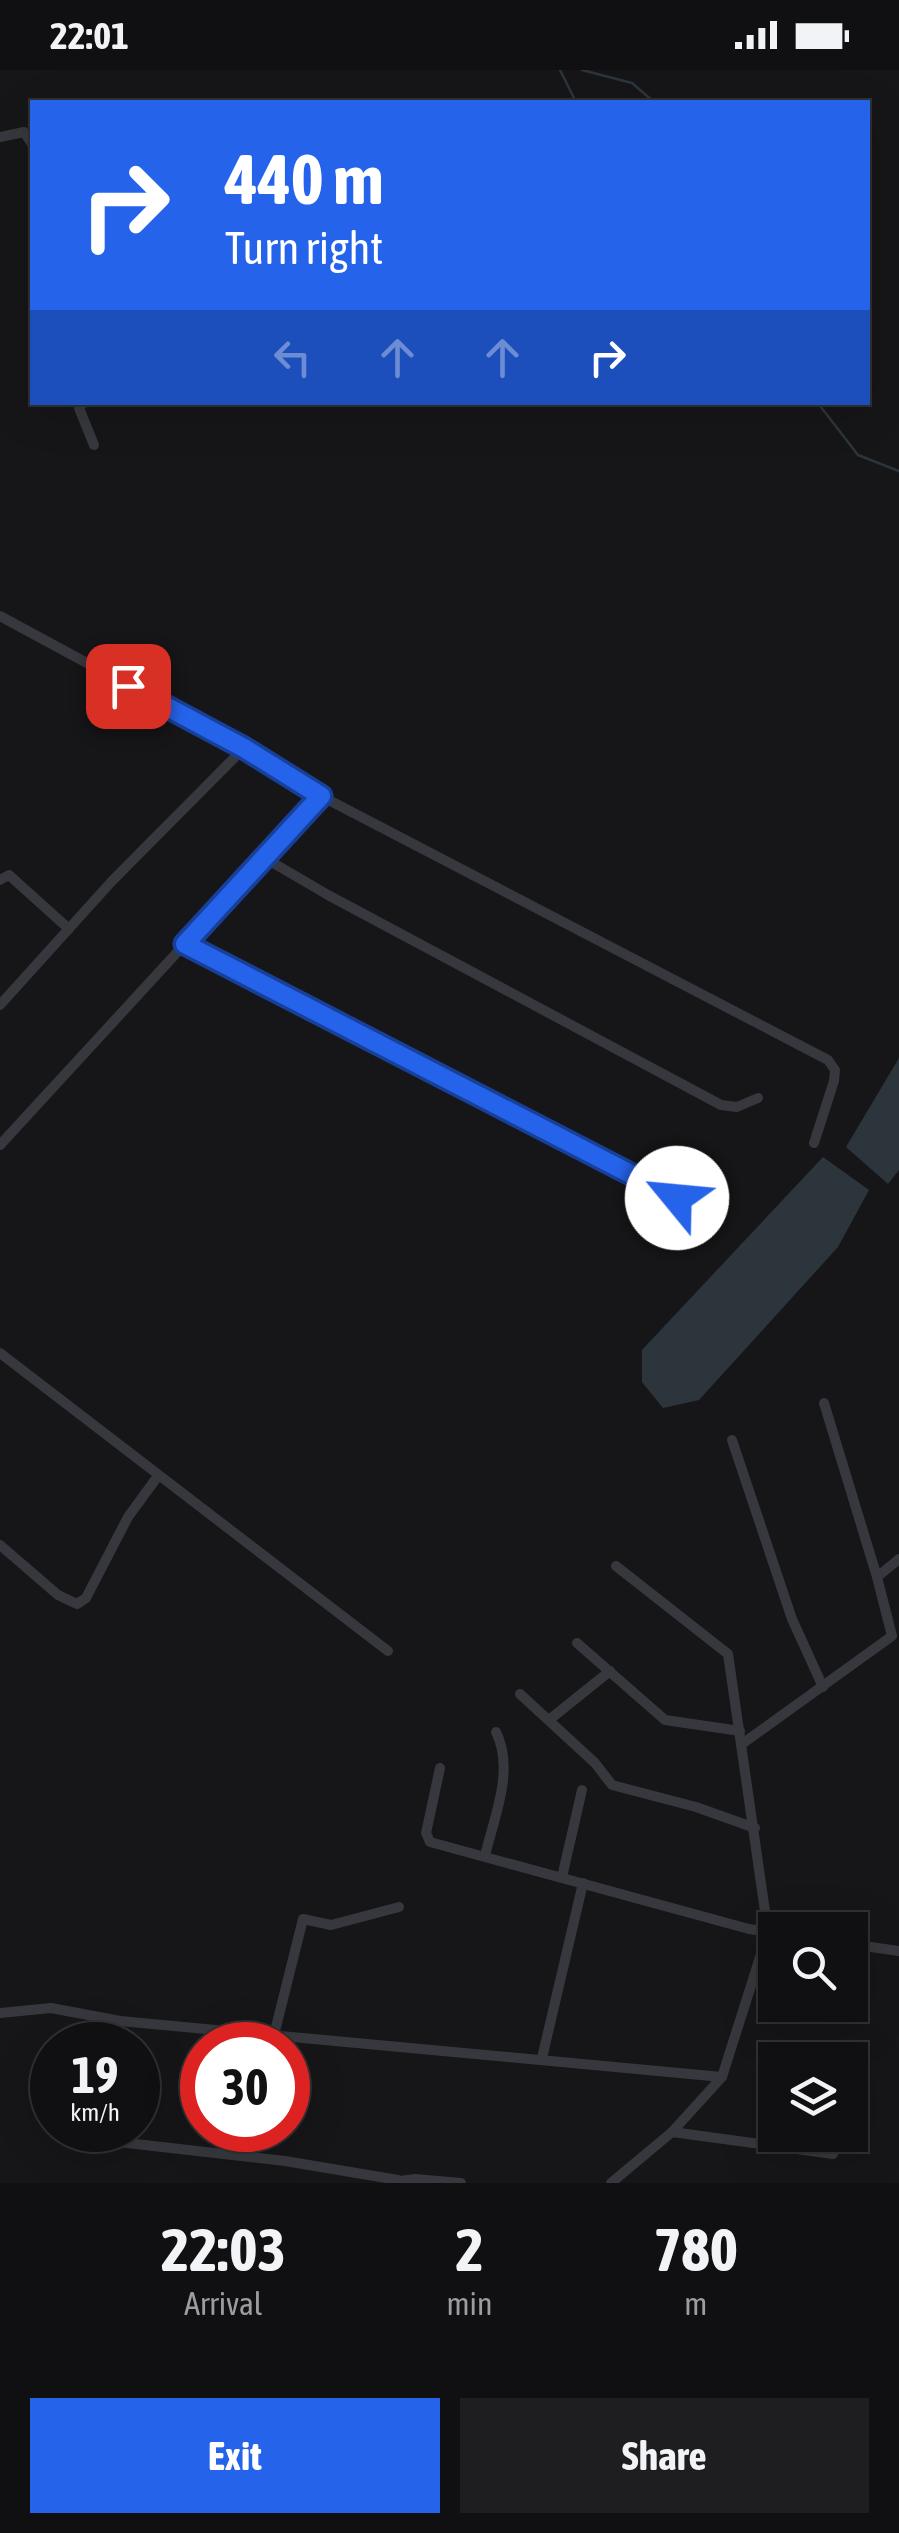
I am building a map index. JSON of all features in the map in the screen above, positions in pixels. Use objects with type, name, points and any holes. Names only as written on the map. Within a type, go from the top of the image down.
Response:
[{"type":"street","points":[[0,137],[24,132],[30,141]]},
{"type":"street","points":[[82,405],[79,408],[94,445]]},
{"type":"street","points":[[0,616],[244,748],[321,796],[828,1060],[834,1070],[834,1081],[814,1144]]},
{"type":"street","points":[[0,1005],[244,748]]},
{"type":"street","points":[[0,1145],[321,796]]},
{"type":"street","points":[[263,857],[328,896],[720,1105],[737,1107],[758,1098]]},
{"type":"street","points":[[0,880],[9,875],[69,929]]},
{"type":"street","points":[[185,944],[677,1198]]},
{"type":"street","points":[[0,1353],[388,1652]]},
{"type":"street","points":[[742,1744],[892,1636],[824,1404]]},
{"type":"street","points":[[732,1440],[792,1619],[823,1688]]},
{"type":"street","points":[[0,1545],[58,1596],[76,1604],[86,1598],[128,1518],[158,1476]]},
{"type":"street","points":[[878,1578],[899,1559]]},
{"type":"street","points":[[616,1566],[725,1649],[768,1912]]},
{"type":"street","points":[[577,1642],[672,1724],[740,1730]]},
{"type":"street","points":[[549,1720],[610,1671]]},
{"type":"street","points":[[520,1694],[595,1762],[612,1784],[754,1828]]},
{"type":"street","points":[[485,1856],[505,1768],[504,1749],[496,1732]]},
{"type":"street","points":[[440,1768],[427,1838],[758,1929]]},
{"type":"street","points":[[562,1877],[582,1790]]},
{"type":"street","points":[[542,2058],[584,1883]]},
{"type":"street","points":[[277,2022],[303,1919],[331,1925],[398,1906]]},
{"type":"street","points":[[868,1947],[899,1951]]},
{"type":"street","points":[[612,2183],[672,2132],[722,2077],[758,1970]]},
{"type":"street","points":[[0,2013],[52,2008],[120,2022],[180,2027]]},
{"type":"street","points":[[310,2038],[722,2077]]},
{"type":"street","points":[[672,2132],[833,2154]]},
{"type":"street","points":[[160,2147],[285,2161],[395,2182],[461,2183]]},
{"type":"shaded area","points":[[899,1058],[899,1170],[888,1184],[846,1147]]},
{"type":"shaded area","points":[[823,1157],[869,1190],[838,1247],[699,1400],[663,1408],[642,1382],[642,1350]]},
{"type":"waterway","points":[[560,70],[575,100]]},
{"type":"waterway","points":[[582,70],[632,83],[652,100]]},
{"type":"waterway","points":[[819,405],[858,455],[899,471]]},
{"type":"route","points":[[128,686],[244,748],[321,796],[185,944],[677,1198]]}]
